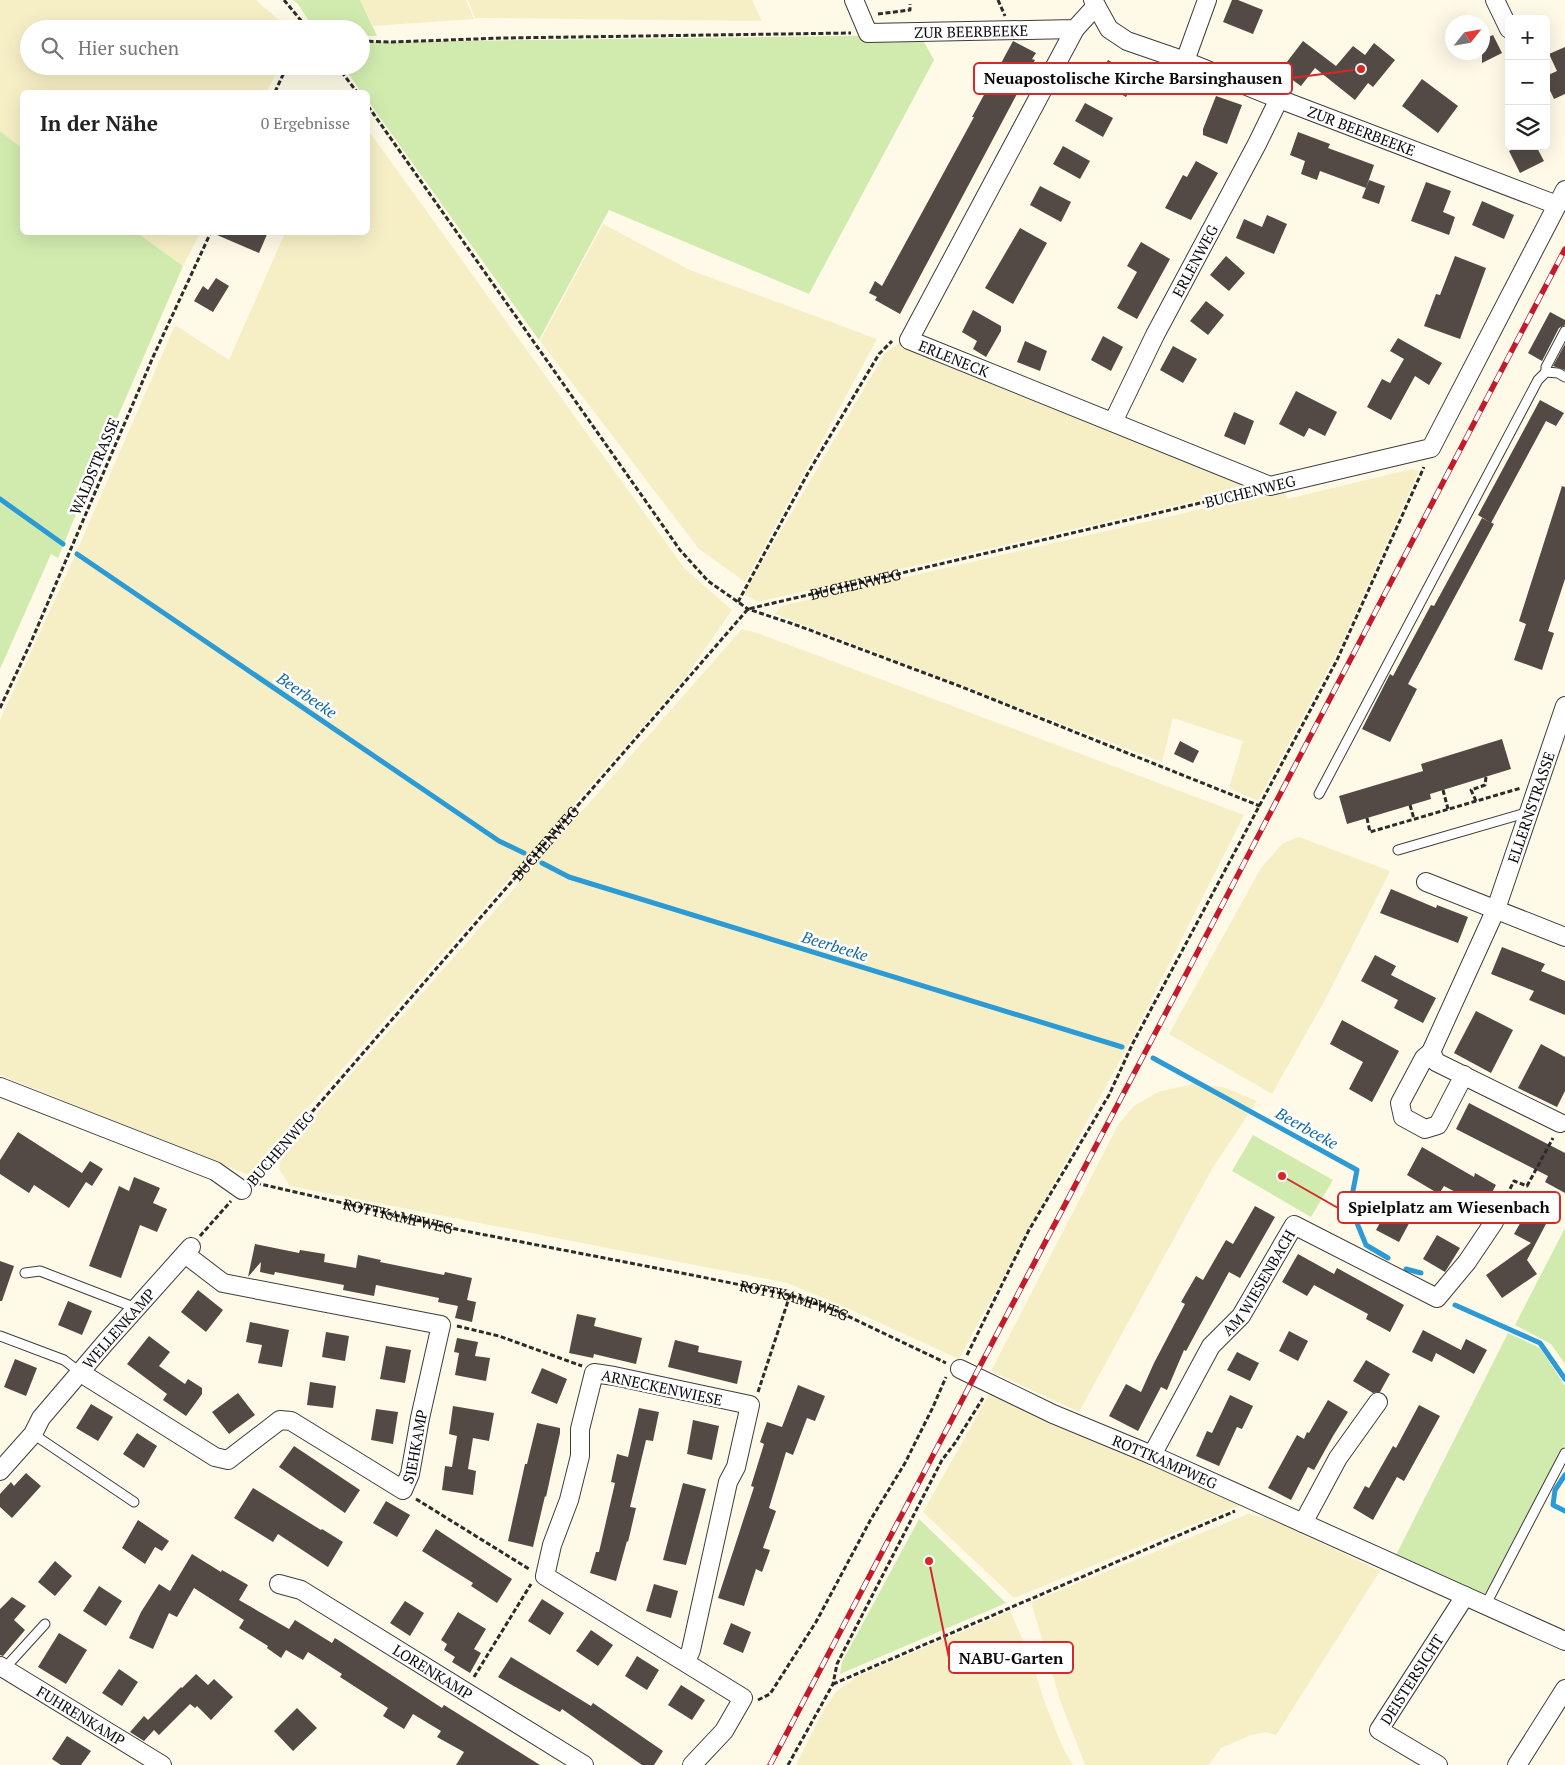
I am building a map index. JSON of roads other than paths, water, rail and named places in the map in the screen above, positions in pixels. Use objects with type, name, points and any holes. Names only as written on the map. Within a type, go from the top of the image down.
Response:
[{"type":"street","points":[[1185,61],[1208,0]]},
{"type":"street","points":[[1495,0],[1505,21]]},
{"type":"street","name":"ZUR BEERBEEKE","points":[[858,8],[868,33],[1075,29],[1094,3],[1109,29],[1127,41],[1185,61],[1279,98],[1561,197]]},
{"type":"street","name":"ERLENECK","points":[[1075,29],[909,340],[1270,486]]},
{"type":"street","name":"ERLENWEG","points":[[1113,422],[1155,335],[1257,144],[1279,98]]},
{"type":"street","name":"BUCHENWEG","points":[[1270,486],[1431,448],[1561,197]]},
{"type":"street","name":"ELLERNSTRASSE","points":[[1464,1075],[1438,1125],[1425,1129],[1403,1117],[1400,1104],[1424,1058],[1431,1052],[1496,909],[1565,706]]},
{"type":"street","points":[[1426,882],[1565,937]]},
{"type":"street","points":[[1431,1052],[1436,1062],[1560,1123]]},
{"type":"street","points":[[0,1087],[215,1171],[247,1186]]},
{"type":"street","name":"AM WIESENBACH","points":[[1152,1455],[1210,1346],[1241,1316],[1294,1225],[1437,1298],[1467,1262],[1494,1222]]},
{"type":"street","name":"WELLENKAMP","points":[[0,1471],[33,1434],[41,1418],[188,1250],[223,1283],[441,1325]]},
{"type":"street","name":"SIEHKAMP","points":[[81,1373],[215,1458],[228,1460],[280,1420],[291,1421],[403,1490],[410,1474],[420,1418],[441,1325]]},
{"type":"street","name":"ROTTKAMPWEG","points":[[955,1367],[1053,1414],[1152,1455],[1565,1641]]},
{"type":"street","name":"ARNECKENWIESE","points":[[594,1373],[750,1406],[736,1467],[728,1482],[692,1650],[686,1662],[545,1576],[552,1544],[569,1500],[580,1456],[580,1429],[594,1373]]},
{"type":"street","points":[[1303,1524],[1338,1458],[1378,1402]]},
{"type":"street","name":"LORENKAMP","points":[[279,1584],[301,1590],[584,1765]]},
{"type":"street","name":"DEISTERSICHT","points":[[1438,1765],[1379,1730],[1464,1596]]},
{"type":"street","points":[[686,1662],[743,1698],[724,1730],[692,1765]]},
{"type":"street","name":"FUHRENKAMP","points":[[2,1667],[162,1765]]},
{"type":"street","points":[[1517,1765],[1565,1690]]},
{"type":"lane","points":[[1319,794],[1538,380],[1546,372],[1546,367],[1565,331]]},
{"type":"lane","points":[[1546,372],[1558,373],[1565,377]]},
{"type":"lane","points":[[1398,850],[1529,812]]},
{"type":"lane","points":[[25,1273],[40,1272],[136,1308]]},
{"type":"lane","points":[[0,1336],[64,1360],[81,1373]]},
{"type":"lane","points":[[33,1434],[134,1502]]},
{"type":"lane","points":[[1485,1606],[1565,1452]]},
{"type":"lane","points":[[2,1667],[45,1624]]},
{"type":"waterway","name":"Beerbeeke","points":[[0,499],[63,544]]},
{"type":"waterway","name":"Beerbeeke","points":[[77,554],[499,841],[524,853]]},
{"type":"waterway","name":"Beerbeeke","points":[[542,863],[569,877],[1122,1047]]},
{"type":"waterway","name":"Beerbeeke","points":[[1153,1058],[1357,1170],[1350,1206],[1366,1245],[1388,1258]]},
{"type":"waterway","name":"Beerbeeke","points":[[1406,1269],[1421,1273]]},
{"type":"waterway","name":"Beerbeeke","points":[[1455,1305],[1540,1343],[1565,1379]]},
{"type":"waterway","name":"Beerbeeke","points":[[1565,1475],[1555,1490],[1553,1505],[1565,1511]]},
{"type":"railway","points":[[770,1765],[1565,249]]},
{"type":"place","name":"Neuapostolische Kirche Barsinghausen","points":[[1361,69]]},
{"type":"place","name":"Spielplatz am Wiesenbach","points":[[1282,1176]]},
{"type":"place","name":"NABU-Garten","points":[[929,1561]]}]
